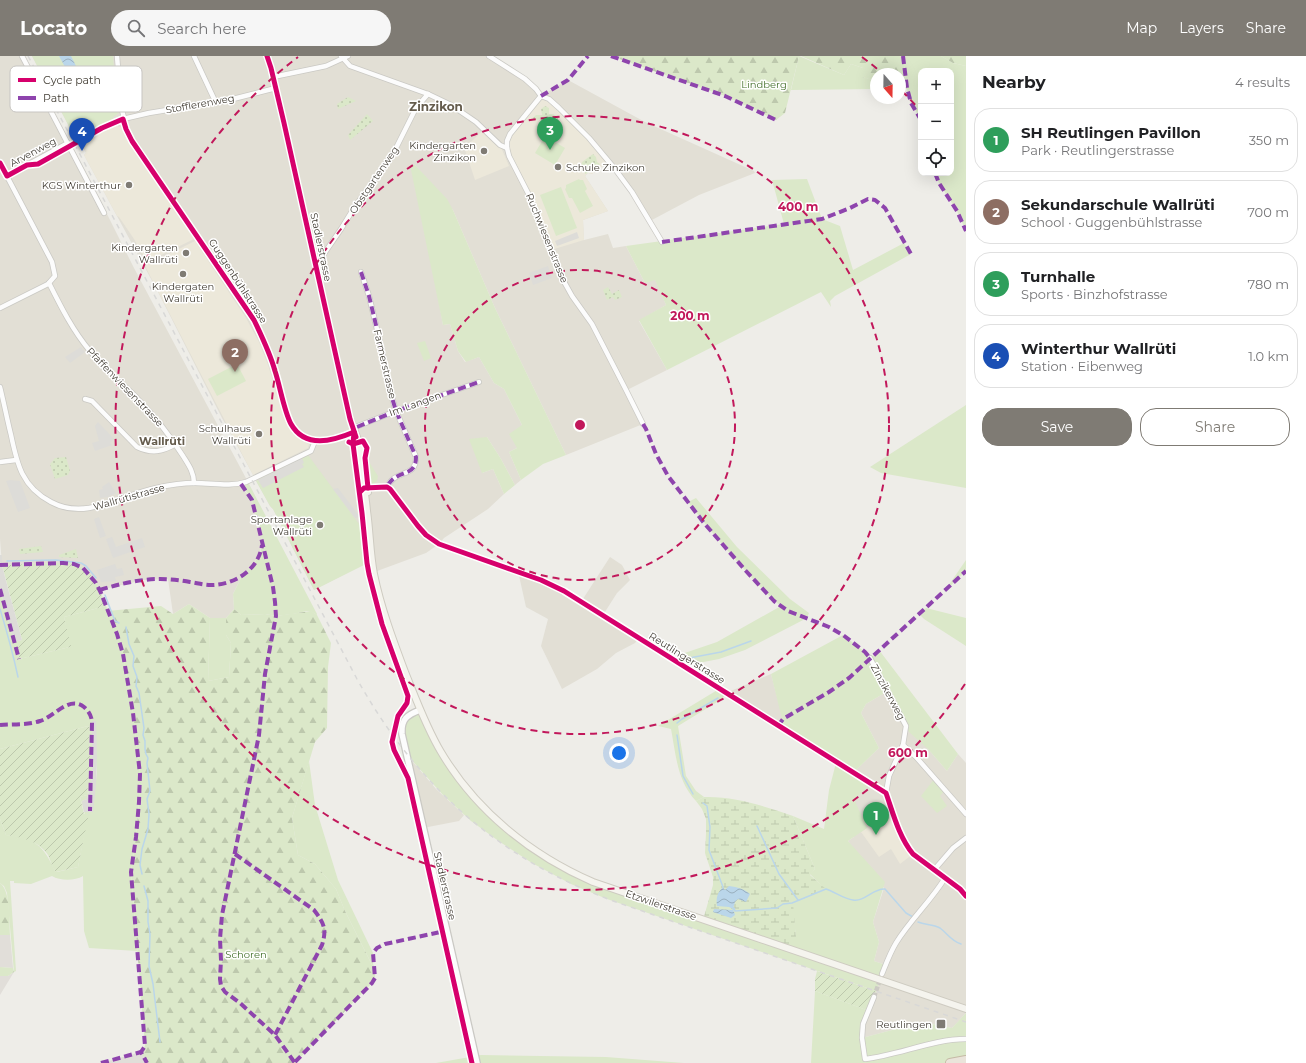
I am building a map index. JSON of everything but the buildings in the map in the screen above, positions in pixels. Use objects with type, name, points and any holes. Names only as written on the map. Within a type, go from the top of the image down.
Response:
[{"type":"highway","points":[[950,1063],[966,1060]]},
{"type":"main road","name":"Stadlerstrasse","points":[[267,56],[276,88],[353,430],[358,442],[366,488],[367,512],[374,573],[379,598],[396,648],[420,710]]},
{"type":"main road","name":"Etzwilerstrasse","points":[[420,710],[432,735],[450,766],[479,802],[521,841],[564,869],[612,889],[966,1009]]},
{"type":"street","name":"Arvenweg","points":[[22,56],[27,66]]},
{"type":"street","name":"Guggenbühlstrasse","points":[[116,56],[117,66]]},
{"type":"street","points":[[194,56],[216,102]]},
{"type":"street","points":[[273,77],[315,70],[342,57],[348,56]]},
{"type":"street","points":[[489,56],[525,79],[538,90],[541,96],[549,99],[559,108],[595,144],[616,169],[632,192],[662,242]]},
{"type":"street","points":[[342,57],[350,66],[428,94],[451,105],[476,122],[500,145],[507,148],[507,141],[510,134],[541,96]]},
{"type":"street","name":"Stofflerenweg","points":[[123,119],[149,113],[216,102],[276,88]]},
{"type":"street","name":"Obstgartenweg","points":[[315,261],[319,261],[330,246],[354,208],[394,152],[416,108],[428,94]]},
{"type":"street","name":"Arvenweg","points":[[7,176],[68,143],[52,112]]},
{"type":"street","name":"Guggenbühlstrasse","points":[[122,112],[126,129],[132,141],[254,320],[265,341],[291,425],[300,434],[315,441]]},
{"type":"street","points":[[68,143],[104,213]]},
{"type":"street","name":"Ruchwiesenstrasse","points":[[507,148],[509,156],[529,194],[562,278],[594,329],[643,424]]},
{"type":"street","points":[[0,163],[52,262],[55,276],[49,283],[0,308]]},
{"type":"street","name":"Farmerstrasse","points":[[361,272],[369,296],[390,391],[396,411],[416,458],[416,466],[412,470],[394,477],[387,487]]},
{"type":"street","name":"Pfaffenwiesenstrasse","points":[[49,283],[70,324],[86,347],[107,370],[147,408],[176,444],[194,475],[194,483]]},
{"type":"street","name":"Im Langen","points":[[353,430],[396,411],[479,382]]},
{"type":"street","name":"Wallrütistrasse","points":[[0,387],[16,460],[23,476],[35,491],[53,503],[72,508],[93,508],[155,488],[175,484],[235,484],[248,482],[311,451],[315,441]]},
{"type":"street","points":[[85,399],[92,401],[137,447],[143,450],[156,452],[162,451],[176,444]]},
{"type":"street","points":[[315,441],[330,441],[353,430]]},
{"type":"street","points":[[0,462],[16,460]]},
{"type":"street","points":[[366,488],[387,487]]},
{"type":"street","name":"Reutlingerstrasse","points":[[387,487],[426,535],[439,544],[557,587],[886,793]]},
{"type":"street","name":"Zinzikerweg","points":[[870,658],[906,726],[903,745],[889,776],[886,793]]},
{"type":"street","name":"Stadlerstrasse","points":[[420,710],[412,713],[404,719],[402,734],[477,1063]]},
{"type":"street","points":[[903,745],[916,757],[966,814]]},
{"type":"street","points":[[886,793],[903,836],[913,854],[966,896]]},
{"type":"street","points":[[934,870],[953,848],[966,838]]},
{"type":"street","points":[[882,974],[897,942],[937,892],[945,878]]},
{"type":"street","points":[[874,997],[863,1024],[862,1038],[865,1059],[906,1051],[949,1039],[966,1039]]},
{"type":"shaded area","points":[[0,56],[24,56],[29,66],[10,66],[10,112],[54,112],[134,268],[248,482],[245,491],[252,500],[262,546],[253,566],[242,576],[233,594],[234,609],[226,618],[210,618],[189,604],[173,614],[168,579],[144,580],[100,590],[96,583],[80,566],[77,565],[57,563],[2,565],[0,539]]},
{"type":"shaded area","points":[[32,56],[489,56],[525,79],[541,96],[568,80],[645,122],[754,171],[755,173],[699,195],[650,221],[609,161],[592,174],[588,173],[585,176],[608,211],[583,220],[584,240],[608,234],[613,248],[626,246],[645,283],[655,279],[666,305],[639,321],[667,370],[627,390],[643,424],[566,455],[495,308],[453,210],[415,165],[443,325],[450,324],[458,351],[465,362],[479,357],[494,383],[504,389],[522,425],[517,448],[509,452],[521,480],[515,485],[487,437],[482,473],[493,469],[504,494],[488,509],[444,538],[439,544],[426,553],[369,574],[366,563],[314,590],[273,509],[222,418],[157,290],[84,155],[86,153],[81,143],[79,144],[61,112],[142,112],[142,66],[37,66]]},
{"type":"shaded area","name":"Schule Zinzikon","points":[[541,96],[549,99],[609,161],[592,174],[588,173],[585,176],[608,211],[583,220],[584,240],[551,250],[539,219],[509,156],[507,141]]},
{"type":"shaded area","name":"KGS Winterthur","points":[[116,124],[119,127],[120,126],[128,141],[194,239],[147,262],[134,239],[117,216],[84,155],[86,153],[82,144],[87,141],[88,138]]},
{"type":"shaded area","name":"Kindergarten Zinzikon","points":[[484,129],[500,145],[509,166],[475,180],[464,147]]},
{"type":"shaded area","points":[[577,232],[579,238],[557,246],[555,241]]},
{"type":"shaded area","points":[[195,241],[246,318],[259,342],[268,365],[285,420],[292,433],[302,441],[309,444],[308,448],[253,475],[145,266]]},
{"type":"shaded area","points":[[548,266],[552,278],[533,285],[529,273]]},
{"type":"shaded area","points":[[81,347],[85,352],[70,363],[65,357]]},
{"type":"shaded area","points":[[98,422],[114,439],[110,443],[112,445],[95,451],[92,443],[99,441],[95,426]]},
{"type":"shaded area","points":[[302,458],[304,463],[302,464],[304,467],[263,488],[258,480]]},
{"type":"shaded area","points":[[6,481],[20,481],[30,508],[18,512]]},
{"type":"shaded area","points":[[109,482],[116,493],[108,497],[100,498],[99,490],[103,489],[102,487]]},
{"type":"shaded area","points":[[338,488],[360,517],[355,518],[333,489]]},
{"type":"shaded area","points":[[99,517],[106,536],[100,538],[94,519]]},
{"type":"shaded area","points":[[112,537],[116,547],[142,538],[145,547],[113,558],[106,539]]},
{"type":"shaded area","points":[[0,555],[2,555],[2,565],[22,640],[14,642],[0,589]]},
{"type":"shaded area","points":[[610,557],[622,565],[630,580],[617,593],[603,615],[639,638],[635,643],[616,653],[597,669],[562,689],[541,646],[548,619],[526,607],[518,571],[541,580],[581,602]]},
{"type":"shaded area","points":[[115,564],[117,569],[122,568],[124,575],[115,577],[116,581],[101,582],[97,570]]},
{"type":"shaded area","points":[[771,674],[783,719],[778,726],[726,693]]},
{"type":"shaded area","points":[[888,691],[928,749],[947,771],[958,754],[966,763],[966,1013],[952,1028],[922,1022],[862,1038],[863,1024],[886,965],[874,961],[879,942],[873,922],[884,888],[848,841],[854,837],[853,773],[879,748],[861,713],[866,704]]},
{"type":"shaded area","points":[[92,721],[96,721],[96,785],[93,812],[84,812],[82,801],[87,799],[92,777]]},
{"type":"shaded area","points":[[407,755],[436,789],[464,815],[459,821],[423,828]]},
{"type":"shaded area","points":[[892,810],[903,836],[913,854],[900,864],[891,849],[879,857],[861,832]]},
{"type":"shaded area","points":[[0,935],[10,935],[13,968],[0,967]]},
{"type":"shaded area","points":[[14,972],[0,995],[0,976],[8,976]]},
{"type":"shaded area","points":[[141,1052],[147,1063],[101,1063]]},
{"type":"green space","points":[[32,56],[113,56],[114,66],[37,66]]},
{"type":"green space","name":"Lindberg","points":[[611,56],[799,56],[785,113],[776,120],[725,96]]},
{"type":"green space","points":[[799,56],[844,75],[851,64],[863,68],[863,77],[870,79],[870,89],[791,90]]},
{"type":"green space","name":"Lindberg","points":[[801,56],[903,56],[904,68],[870,68],[870,79],[862,77],[863,68],[851,64],[844,75]]},
{"type":"green space","points":[[903,56],[941,56],[953,63],[966,66],[966,231],[957,211],[936,176],[954,176],[954,68],[918,68],[918,115],[911,103],[906,89],[906,68],[904,68]]},
{"type":"green space","points":[[941,56],[966,56],[966,66],[953,63]]},
{"type":"green space","points":[[348,97],[356,101],[338,109],[337,104]]},
{"type":"green space","points":[[545,106],[549,108],[549,114],[558,117],[558,121],[550,118],[549,121],[546,122],[542,118],[536,120],[532,119],[536,115],[542,115],[541,109]]},
{"type":"green space","points":[[61,112],[119,112],[113,117],[113,119],[88,131],[87,129],[77,135],[74,131],[72,132]]},
{"type":"green space","points":[[367,114],[373,121],[350,140],[348,135]]},
{"type":"green space","points":[[545,136],[565,148],[555,165],[535,153]]},
{"type":"green space","points":[[593,154],[596,157],[597,162],[600,164],[596,168],[593,164],[590,168],[592,171],[585,174],[585,169],[581,170],[580,167],[582,162]]},
{"type":"green space","points":[[410,165],[415,165],[447,199],[453,210],[495,308],[566,455],[543,464],[521,480],[509,452],[517,448],[509,434],[522,425],[504,389],[494,383],[479,357],[466,362],[458,351],[450,324],[443,325]]},
{"type":"green space","points":[[579,179],[583,180],[587,189],[585,191],[593,206],[580,213],[572,198],[569,198],[565,189],[566,185]]},
{"type":"green space","points":[[807,179],[822,219],[840,226],[853,270],[904,243],[911,254],[835,296],[830,301],[831,307],[821,292],[667,370],[639,320],[666,305],[655,280],[645,283],[626,246],[784,224],[772,180]]},
{"type":"green space","points":[[561,187],[577,228],[556,236],[540,195]]},
{"type":"green space","points":[[608,287],[612,294],[619,290],[622,297],[615,300],[613,297],[607,300],[603,290]]},
{"type":"green space","points":[[425,341],[431,358],[424,361],[417,343]]},
{"type":"green space","points":[[237,364],[246,381],[217,396],[208,379]]},
{"type":"green space","points":[[966,405],[966,488],[881,473],[870,467]]},
{"type":"green space","points":[[487,437],[515,485],[504,494],[493,469],[482,473],[469,439]]},
{"type":"green space","name":"Sportanlage Wallrüti","points":[[308,455],[362,528],[366,564],[314,590],[273,509],[256,481]]},
{"type":"green space","points":[[66,457],[70,471],[68,475],[55,479],[50,464],[55,458]]},
{"type":"green space","points":[[368,460],[378,476],[377,481],[373,485],[371,484]]},
{"type":"green space","points":[[248,482],[317,615],[307,611],[276,616],[265,614],[241,615],[234,609],[233,594],[242,576],[253,566],[261,550],[262,541],[252,500],[241,484]]},
{"type":"green space","points":[[696,498],[737,547],[790,599],[809,613],[807,618],[745,650],[719,659],[683,666],[670,658],[717,642],[781,606],[769,596],[744,569],[688,502]]},
{"type":"green space","points":[[41,546],[43,552],[20,554],[19,549]]},
{"type":"green space","points":[[76,549],[78,558],[59,557],[59,555]]},
{"type":"green space","points":[[966,560],[966,571],[944,592]]},
{"type":"green space","points":[[57,563],[75,564],[88,572],[96,582],[106,606],[64,617],[70,647],[19,659],[14,642],[22,640],[2,565]]},
{"type":"green space","points":[[0,589],[19,659],[70,647],[64,617],[106,606],[120,640],[123,654],[133,713],[140,774],[136,837],[131,872],[137,951],[89,948],[84,931],[83,876],[68,880],[55,878],[52,876],[31,884],[14,883],[14,881],[10,881],[16,971],[14,972],[7,893],[4,886],[0,883],[0,819],[6,835],[24,838],[37,844],[51,862],[55,871],[57,872],[78,867],[88,814],[85,815],[80,797],[87,795],[90,759],[89,727],[88,726],[0,749]],"holes":[[[92,722],[97,772],[92,812],[82,801],[87,799],[92,777]]]},
{"type":"green space","name":"Schoren","points":[[189,604],[210,618],[208,681],[229,677],[231,643],[226,635],[226,618],[234,609],[241,615],[265,614],[276,616],[311,611],[317,615],[331,643],[328,667],[327,728],[315,742],[292,818],[298,855],[315,864],[336,889],[345,911],[375,971],[375,978],[372,983],[295,1063],[147,1063],[141,1052],[145,1046],[131,872],[136,837],[140,774],[133,713],[123,654],[120,640],[107,611],[161,606],[173,614]]},
{"type":"green space","points":[[926,608],[966,618],[966,646],[924,619],[919,614]]},
{"type":"green space","points":[[210,618],[226,618],[226,635],[231,643],[229,677],[208,681]]},
{"type":"green space","points":[[843,635],[865,652],[870,658],[879,650],[958,754],[947,771],[928,749],[909,732],[888,691],[866,704],[861,713],[879,748],[853,773],[871,784],[854,799],[867,828],[848,841],[885,882],[873,922],[879,942],[874,961],[886,965],[876,991],[607,899],[571,884],[532,863],[471,821],[443,795],[407,755],[402,734],[408,716],[420,710],[441,752],[491,815],[564,869],[703,920],[796,937],[792,903],[825,889],[810,874],[815,869],[793,816],[824,829],[829,790],[836,763],[778,726],[782,719],[771,674]]},
{"type":"green space","points":[[719,689],[726,693],[722,699],[678,726],[686,776],[696,791],[704,797],[696,801],[685,785],[681,776],[671,729],[658,726]]},
{"type":"green space","points":[[88,726],[90,759],[87,795],[80,797],[84,814],[89,813],[78,867],[56,872],[48,855],[40,846],[29,840],[6,835],[0,819],[0,749]]},
{"type":"green space","points":[[309,761],[315,805],[338,880],[373,953],[372,959],[375,971],[345,911],[336,889],[315,864],[298,855],[292,818]]},
{"type":"green space","points":[[935,778],[945,790],[940,796],[947,806],[937,813],[921,796]]},
{"type":"green space","points":[[704,797],[738,800],[760,805],[793,816],[815,869],[810,875],[826,889],[793,903],[796,937],[792,950],[703,920],[713,885],[713,877],[705,853],[706,819],[702,809],[696,801]]},
{"type":"green space","points":[[0,883],[4,887],[8,900],[10,935],[0,935]]},
{"type":"green space","points":[[0,967],[13,968],[14,972],[8,976],[0,976]]},
{"type":"green space","points":[[817,971],[876,991],[869,1011],[815,991]]},
{"type":"green space","points":[[815,991],[869,1011],[863,1025],[862,1038],[922,1022],[952,1028],[966,1013],[966,1063],[811,1063]]},
{"type":"green space","points":[[481,1055],[606,1057],[684,1063],[436,1063]]},
{"type":"water","points":[[59,56],[71,56],[76,66],[64,66]]},
{"type":"water","points":[[729,886],[741,888],[750,894],[746,902],[738,899],[735,902],[733,909],[729,907],[717,906],[719,891],[723,887],[725,890]]},
{"type":"water","points":[[714,909],[733,910],[735,915],[731,918],[713,912]]},
{"type":"waterway","points":[[7,561],[56,560],[81,563],[86,566],[96,578]]},
{"type":"waterway","points":[[105,595],[115,621],[119,623]]},
{"type":"waterway","points":[[0,609],[18,677]]},
{"type":"waterway","points":[[126,627],[129,644],[134,656],[133,666],[137,677],[136,686],[139,693],[144,728],[143,735],[148,758],[147,763],[150,791],[147,799],[149,814],[148,829],[142,849],[140,865],[142,874]]},
{"type":"waterway","points":[[684,659],[721,652],[751,641]]},
{"type":"waterway","points":[[677,723],[718,698]]},
{"type":"waterway","points":[[677,735],[683,776],[693,794]]},
{"type":"waterway","points":[[703,803],[707,806],[710,827],[709,850],[723,887]]},
{"type":"waterway","points":[[757,826],[779,874],[798,900]]},
{"type":"waterway","points":[[144,886],[148,901],[148,922],[150,934],[149,966],[153,984],[160,1042]]},
{"type":"waterway","points":[[733,910],[734,908],[735,911],[777,908],[783,904],[792,903],[826,889],[853,900],[861,899],[881,889],[885,889],[906,913],[913,917]]},
{"type":"waterway","points":[[918,922],[940,928],[952,939],[961,944]]},
{"type":"tunnel","points":[[874,997],[882,974]]},
{"type":"railway","points":[[28,56],[33,66]]},
{"type":"railway","points":[[58,112],[357,679],[381,718],[407,754],[436,787],[467,816],[500,842],[537,866],[576,886],[619,903],[966,1022]]},
{"type":"marked path","points":[[541,96],[568,80],[588,56]]},
{"type":"marked path","points":[[611,56],[725,96],[776,120]]},
{"type":"marked path","points":[[903,56],[907,88],[911,103],[918,115]]},
{"type":"marked path","points":[[936,176],[957,211],[966,231]]},
{"type":"marked path","points":[[662,242],[822,219],[868,199],[875,200],[885,208],[911,254]]},
{"type":"marked path","points":[[361,272],[369,296],[390,391],[396,411],[416,457],[413,468],[395,477],[387,487]]},
{"type":"marked path","points":[[357,427],[396,411],[479,382]]},
{"type":"marked path","points":[[643,424],[656,454],[668,476],[704,523],[774,601],[788,611],[829,627],[843,635],[865,652],[870,658]]},
{"type":"marked path","points":[[241,484],[252,500],[273,587],[276,616],[265,674],[259,735],[222,915],[220,939],[220,979],[221,986],[225,992],[240,1003],[275,1035],[295,1063]]},
{"type":"marked path","points":[[100,590],[130,582],[152,579],[175,580],[208,585],[229,582],[237,579],[251,568],[260,554],[262,545]]},
{"type":"marked path","points":[[0,565],[63,563],[74,564],[83,568],[96,583],[101,593],[123,654],[133,713],[140,774],[136,837],[131,872],[145,1046],[141,1052],[147,1063]]},
{"type":"marked path","points":[[778,726],[783,719],[829,692],[849,678],[966,571]]},
{"type":"marked path","points":[[0,589],[19,659]]},
{"type":"marked path","points":[[0,725],[25,724],[40,721],[67,705],[78,704],[84,707],[89,712],[92,723],[90,811]]},
{"type":"marked path","points":[[235,854],[314,910],[324,926],[322,945],[275,1035]]},
{"type":"marked path","points":[[295,1062],[372,983],[375,978],[373,953],[377,948],[385,944],[445,931]]},
{"type":"marked path","points":[[101,1063],[141,1052]]},
{"type":"cycle path","points":[[267,56],[284,123],[350,419],[356,437]]},
{"type":"cycle path","points":[[0,163],[7,176],[27,165],[38,164],[102,128],[123,119],[132,141],[254,320],[271,358],[286,412],[291,424],[297,432],[312,440],[329,440],[354,432]]},
{"type":"cycle path","points":[[354,432],[353,444],[369,574],[382,624],[408,696],[407,703],[398,716],[392,742],[394,750],[408,778],[472,1063]]},
{"type":"cycle path","points":[[349,442],[353,444],[363,441],[367,448],[365,458],[368,488]]},
{"type":"cycle path","points":[[360,492],[364,488],[387,487],[426,535],[439,544],[541,580],[564,591],[886,793],[900,833],[913,854],[960,889],[966,896]]},
{"type":"place","name":"Turnhalle","points":[[550,150]]},
{"type":"place","name":"Winterthur Wallrüti","points":[[82,151]]},
{"type":"place","name":"Kindergarten Zinzikon","points":[[484,151]]},
{"type":"place","name":"Schule Zinzikon","points":[[558,167]]},
{"type":"place","name":"KGS Winterthur","points":[[129,185]]},
{"type":"place","name":"Kindergarten Wallrüti","points":[[186,253]]},
{"type":"place","name":"Kindergaten Wallrüti","points":[[183,274]]},
{"type":"place","name":"Sekundarschule Wallrüti","points":[[235,372]]},
{"type":"place","name":"Schulhaus Wallrüti","points":[[259,434]]},
{"type":"place","name":"Sportanlage Wallrüti","points":[[320,525]]},
{"type":"place","name":"SH Reutlingen Pavillon","points":[[876,835]]},
{"type":"place","name":"Reutlingen","points":[[941,1024]]},
{"type":"district","name":"Zinzikon","points":[[436,106]]},
{"type":"district","name":"Wallrüti","points":[[162,441]]}]
